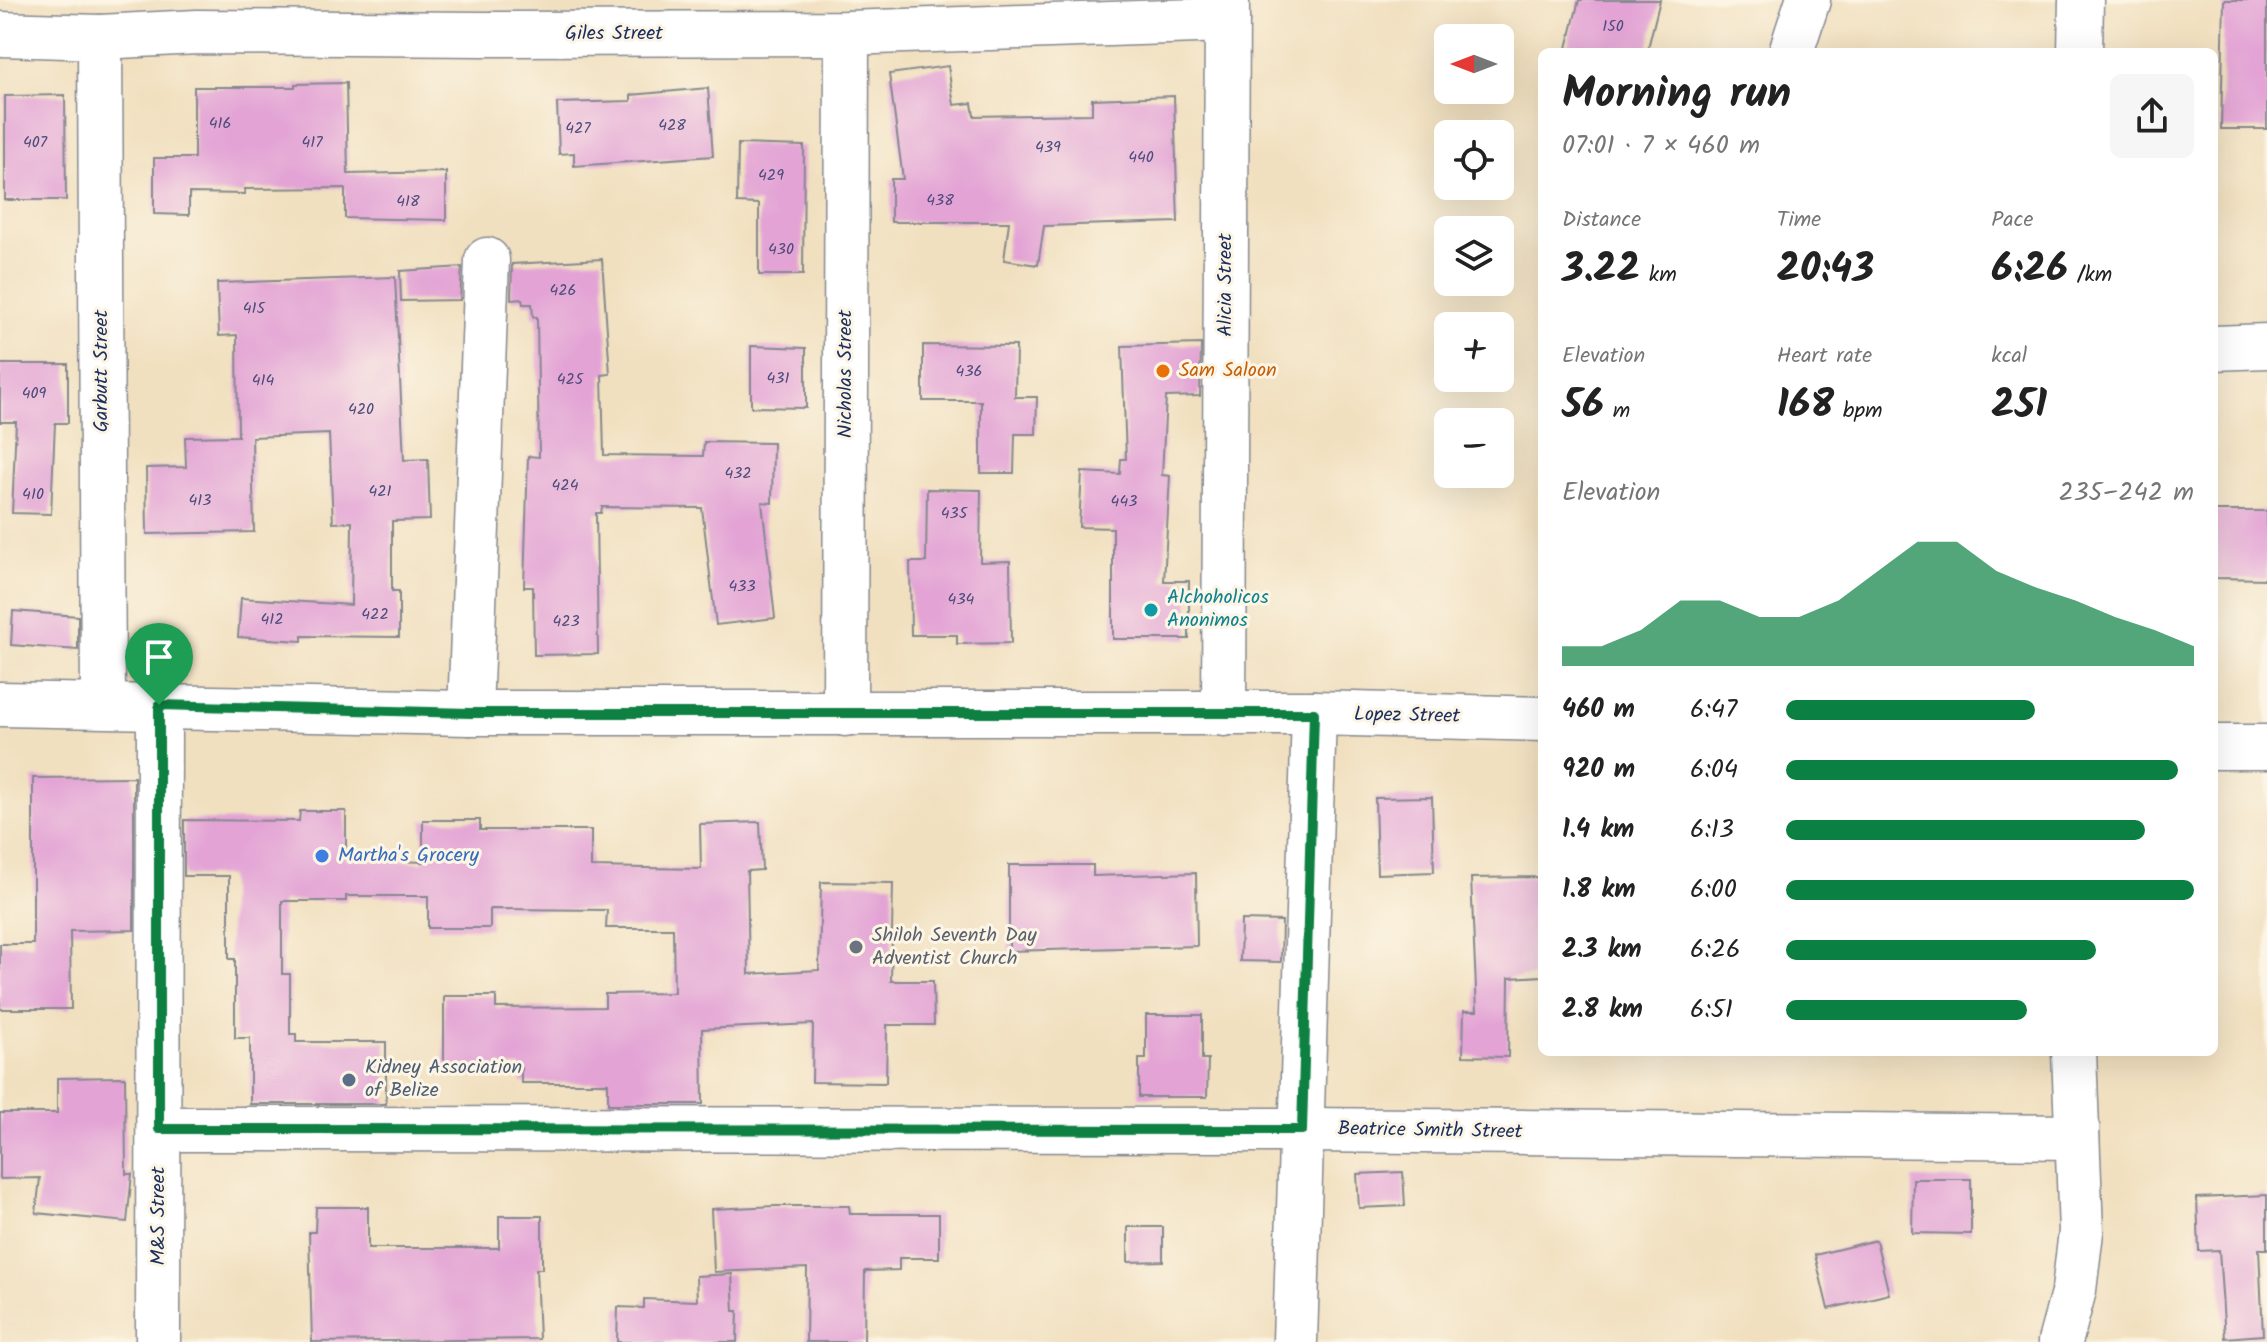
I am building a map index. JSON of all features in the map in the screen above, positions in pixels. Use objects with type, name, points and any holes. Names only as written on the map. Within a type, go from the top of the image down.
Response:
[{"type":"street","points":[[1792,48],[1808,0]]},
{"type":"street","points":[[2080,48],[2081,0]]},
{"type":"street","name":"Giles Street","points":[[0,34],[100,37],[197,16],[467,34],[847,33],[1227,10]]},
{"type":"street","name":"Alicia Street","points":[[1224,714],[1227,10]]},
{"type":"street","name":"Nicholas Street","points":[[845,714],[847,33]]},
{"type":"street","name":"Garbutt Street","points":[[100,37],[103,704]]},
{"type":"street","points":[[470,713],[487,260]]},
{"type":"street","points":[[2218,348],[2267,346]]},
{"type":"street","name":"Lopez Street","points":[[0,704],[470,713],[1314,713],[1538,719]]},
{"type":"street","name":"M&S Street","points":[[158,1342],[159,705]]},
{"type":"street","points":[[1295,1342],[1314,713]]},
{"type":"street","points":[[2218,747],[2267,747]]},
{"type":"street","points":[[2060,1342],[2074,1290],[2081,1232],[2074,1056]]},
{"type":"street","name":"Beatrice Smith Street","points":[[159,1129],[1302,1130],[2077,1137]]},
{"type":"building","points":[[1579,0],[1660,0],[1648,48],[1567,48]]},
{"type":"building","points":[[2224,0],[2267,0],[2267,129],[2221,129]]},
{"type":"building","points":[[948,66],[954,105],[972,103],[974,116],[1092,114],[1092,99],[1174,96],[1178,222],[1044,226],[1038,265],[1004,260],[1009,222],[891,222],[891,179],[903,179],[889,74]]},
{"type":"building","points":[[346,83],[348,174],[446,172],[446,220],[345,218],[345,188],[245,189],[245,194],[189,193],[189,215],[154,214],[154,158],[194,158],[194,87],[295,87],[295,84]]},
{"type":"building","points":[[708,88],[713,156],[574,166],[574,153],[559,154],[557,103],[631,101],[631,95]]},
{"type":"building","points":[[65,95],[66,200],[5,200],[5,96]]},
{"type":"building","points":[[738,144],[804,146],[803,275],[759,275],[759,204],[737,203]]},
{"type":"building","points":[[602,259],[610,374],[602,375],[604,455],[703,456],[704,442],[773,443],[772,503],[762,502],[775,618],[716,625],[702,508],[602,507],[601,513],[596,513],[598,654],[534,655],[533,587],[524,587],[528,456],[539,457],[537,317],[533,317],[532,304],[523,304],[522,299],[511,300],[512,264]]},
{"type":"building","points":[[462,267],[460,300],[401,301],[400,271]]},
{"type":"building","points":[[395,277],[404,460],[428,459],[430,520],[392,521],[392,591],[399,591],[399,637],[302,636],[302,641],[238,637],[241,598],[351,605],[352,522],[333,523],[329,434],[252,437],[254,532],[147,534],[146,468],[186,467],[185,437],[238,436],[237,335],[219,336],[217,283]]},
{"type":"building","points":[[1201,344],[1200,396],[1166,397],[1162,475],[1170,476],[1164,581],[1189,581],[1189,639],[1113,639],[1113,528],[1079,527],[1082,472],[1120,474],[1121,459],[1126,459],[1122,346]]},
{"type":"building","points":[[923,345],[1016,346],[1015,397],[1037,397],[1036,434],[1015,434],[1014,473],[981,473],[981,401],[923,401]]},
{"type":"building","points":[[751,346],[806,348],[806,408],[751,407]]},
{"type":"building","points":[[0,364],[68,364],[68,423],[55,423],[51,514],[12,513],[16,422],[0,422]]},
{"type":"building","points":[[927,489],[981,490],[980,562],[1010,561],[1011,643],[957,644],[957,635],[911,635],[910,562],[926,562]]},
{"type":"building","points":[[2218,511],[2267,511],[2267,579],[2218,578]]},
{"type":"building","points":[[13,611],[78,616],[78,650],[11,645]]},
{"type":"building","points":[[134,777],[134,930],[70,931],[71,1009],[0,1009],[0,944],[33,944],[33,778]]},
{"type":"building","points":[[1432,797],[1434,872],[1377,874],[1375,798]]},
{"type":"building","points":[[300,811],[346,811],[346,859],[423,862],[423,820],[480,820],[480,830],[591,830],[591,867],[701,869],[700,824],[760,822],[762,870],[747,871],[749,974],[819,970],[821,882],[893,883],[891,981],[933,981],[934,1025],[887,1025],[886,1083],[812,1082],[813,1024],[702,1029],[703,1104],[608,1104],[608,1083],[521,1083],[521,1067],[444,1068],[444,996],[496,996],[496,1008],[605,1007],[605,994],[674,993],[673,928],[606,928],[607,910],[490,909],[490,928],[428,928],[428,896],[346,896],[346,901],[282,901],[282,974],[290,974],[290,1034],[296,1034],[296,1042],[386,1042],[386,1104],[250,1104],[250,1038],[235,1038],[235,959],[229,959],[229,876],[184,876],[184,820],[299,821]]},
{"type":"building","points":[[1009,865],[1093,865],[1093,876],[1196,873],[1197,946],[1009,951]]},
{"type":"building","points":[[1538,877],[1538,976],[1509,978],[1508,1057],[1463,1056],[1464,1011],[1477,1011],[1471,878]]},
{"type":"building","points":[[1241,920],[1282,921],[1281,962],[1240,961]]},
{"type":"building","points":[[1146,1015],[1202,1015],[1202,1059],[1208,1059],[1207,1097],[1139,1097],[1139,1059],[1146,1059]]},
{"type":"building","points":[[125,1077],[126,1174],[132,1174],[127,1222],[36,1213],[40,1178],[0,1179],[0,1113],[57,1113],[57,1078]]},
{"type":"building","points":[[1403,1172],[1405,1206],[1359,1208],[1357,1174]]},
{"type":"building","points":[[1913,1179],[1971,1179],[1971,1234],[1912,1233]]},
{"type":"building","points":[[2267,1195],[2267,1249],[2259,1249],[2263,1335],[2225,1338],[2219,1250],[2199,1251],[2197,1198]]},
{"type":"building","points":[[849,1206],[850,1214],[939,1214],[939,1258],[899,1258],[899,1270],[865,1271],[864,1342],[806,1342],[807,1268],[714,1272],[711,1209]]},
{"type":"building","points":[[316,1207],[368,1207],[368,1248],[499,1248],[499,1216],[542,1216],[542,1269],[536,1269],[539,1339],[312,1342],[309,1232],[315,1232]]},
{"type":"building","points":[[1128,1227],[1163,1227],[1163,1261],[1128,1262]]},
{"type":"building","points":[[1876,1240],[1889,1294],[1828,1309],[1815,1255]]},
{"type":"building","points":[[732,1274],[734,1311],[738,1311],[737,1342],[617,1342],[618,1307],[644,1308],[644,1299],[697,1301],[696,1276]]},
{"type":"place","name":"Sam Saloon","points":[[1163,371]]},
{"type":"place","name":"Alchoholicos Anonimos","points":[[1151,610]]},
{"type":"place","name":"Martha's Grocery","points":[[322,856]]},
{"type":"place","name":"Shiloh Seventh Day Adventist Church","points":[[856,947]]},
{"type":"place","name":"Kidney Association of Belize","points":[[349,1080]]},
{"type":"route","points":[[159,705],[470,713],[1314,713],[1302,1130],[159,1129],[159,705]]}]
